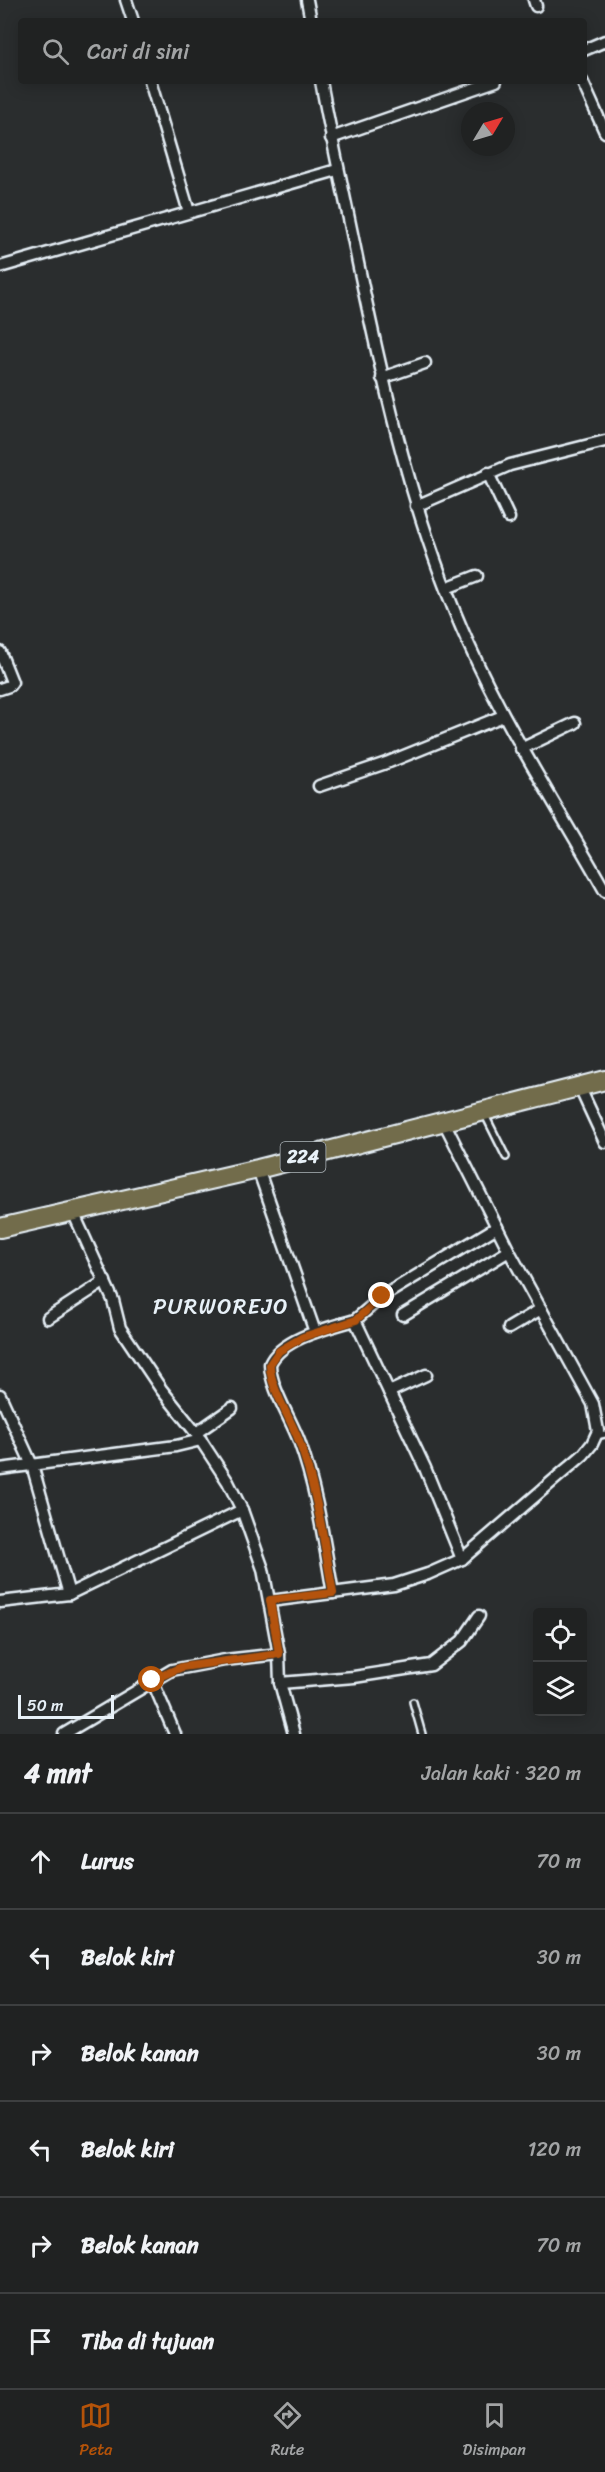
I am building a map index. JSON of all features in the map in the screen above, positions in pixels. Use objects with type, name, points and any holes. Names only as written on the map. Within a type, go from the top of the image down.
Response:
[{"type":"main road","name":"224","points":[[0,1228],[258,1169],[605,1080]]},
{"type":"street","points":[[126,0],[132,18]]},
{"type":"street","points":[[308,0],[311,18]]},
{"type":"street","points":[[587,49],[605,41]]},
{"type":"street","points":[[151,84],[189,212]]},
{"type":"street","points":[[322,84],[337,170],[382,378],[416,506],[446,588],[503,716],[605,891]]},
{"type":"street","points":[[331,138],[487,84]]},
{"type":"street","points":[[583,84],[605,132]]},
{"type":"street","points":[[0,267],[337,170]]},
{"type":"street","points":[[382,378],[425,363]]},
{"type":"street","points":[[416,506],[488,473],[605,441]]},
{"type":"street","points":[[488,473],[509,518]]},
{"type":"street","points":[[446,588],[477,576]]},
{"type":"street","points":[[0,652],[12,682],[9,686],[0,689]]},
{"type":"street","points":[[319,786],[389,762],[503,716]]},
{"type":"street","points":[[521,749],[575,723]]},
{"type":"street","points":[[579,1086],[605,1142]]},
{"type":"street","points":[[270,1600],[394,1585],[428,1574],[462,1558],[583,1455],[601,1435],[593,1404],[509,1251],[444,1122]]},
{"type":"street","points":[[258,1169],[315,1332]]},
{"type":"street","points":[[73,1212],[113,1300],[120,1328],[161,1389],[199,1436],[228,1482],[242,1510],[258,1552],[270,1600],[279,1654],[280,1683],[294,1734]]},
{"type":"street","points":[[333,1593],[312,1486],[299,1441],[270,1368],[272,1358],[279,1351],[315,1332],[356,1320],[382,1296],[497,1227]]},
{"type":"street","points":[[402,1315],[509,1251]]},
{"type":"street","points":[[48,1318],[105,1281]]},
{"type":"street","points":[[509,1328],[541,1309]]},
{"type":"street","points":[[356,1320],[425,1468],[462,1558]]},
{"type":"street","points":[[390,1392],[426,1375]]},
{"type":"street","points":[[0,1395],[32,1465],[69,1594]]},
{"type":"street","points":[[0,1469],[176,1446],[199,1436],[232,1408]]},
{"type":"street","points":[[0,1602],[69,1594],[242,1510]]},
{"type":"street","points":[[280,1683],[354,1677],[430,1665],[462,1641],[479,1616]]},
{"type":"street","points":[[64,1734],[152,1680],[182,1667],[279,1654]]},
{"type":"street","points":[[152,1680],[176,1734]]},
{"type":"lane","points":[[483,1112],[506,1157]]},
{"type":"lane","points":[[413,1702],[422,1734]]},
{"type":"district","name":"PURWOREJO","points":[[221,1306]]},
{"type":"route","points":[[152,1680],[182,1667],[279,1654],[270,1600],[333,1593],[312,1486],[299,1441],[272,1378],[270,1364],[279,1351],[303,1337],[356,1320],[382,1296]]}]
